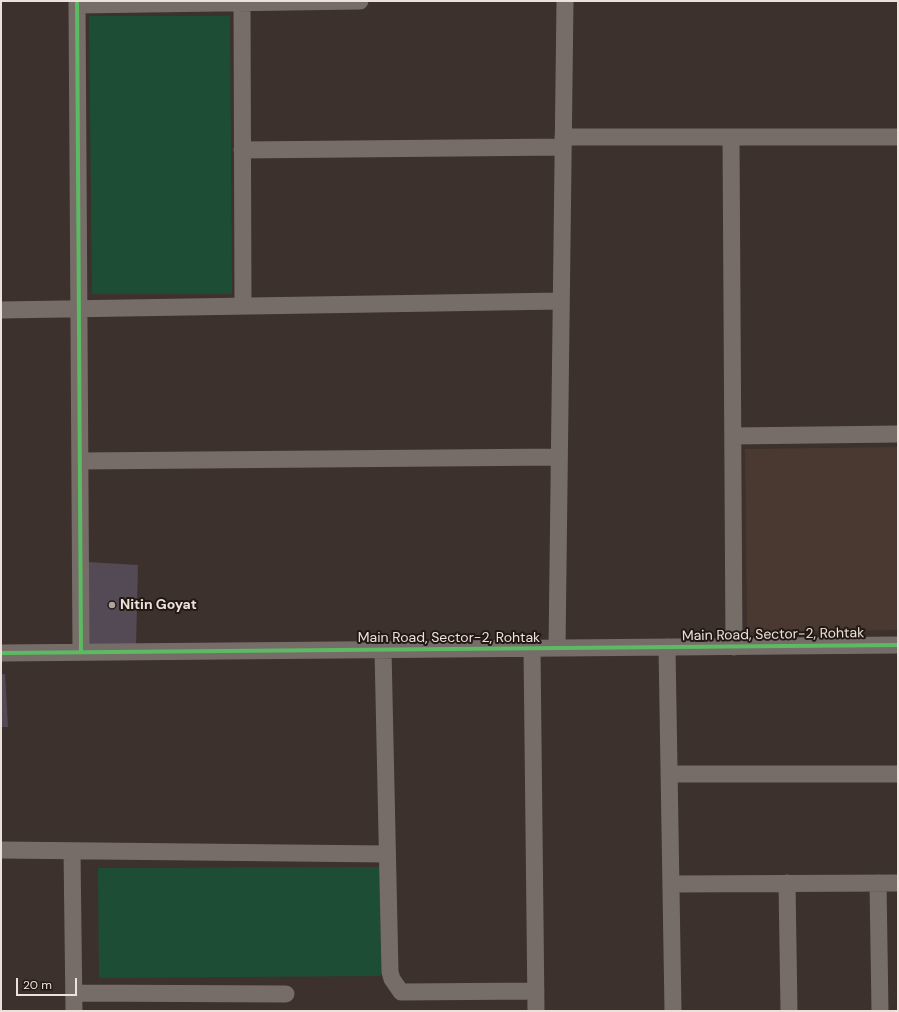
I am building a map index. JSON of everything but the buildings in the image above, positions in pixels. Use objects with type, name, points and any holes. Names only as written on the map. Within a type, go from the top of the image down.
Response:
[{"type":"street","points":[[81,652],[78,3],[360,1]]},
{"type":"street","points":[[557,648],[565,1]]},
{"type":"street","points":[[242,3],[243,306]]},
{"type":"street","points":[[242,150],[731,137],[898,137]]},
{"type":"street","points":[[731,137],[734,647]]},
{"type":"street","points":[[1,310],[561,301]]},
{"type":"street","points":[[733,436],[898,434]]},
{"type":"street","points":[[80,462],[559,457]]},
{"type":"street","name":"Main Road, Sector-2, Rohtak","points":[[1,653],[898,645]]},
{"type":"street","points":[[667,647],[674,1011]]},
{"type":"street","points":[[532,649],[536,1011]]},
{"type":"street","points":[[383,650],[390,972],[392,979],[401,992],[536,991]]},
{"type":"street","points":[[669,774],[898,774]]},
{"type":"street","points":[[1,850],[387,854]]},
{"type":"street","points":[[72,851],[74,1011]]},
{"type":"street","points":[[787,883],[789,1011]]},
{"type":"street","points":[[878,883],[880,1011]]},
{"type":"street","points":[[671,884],[898,883]]},
{"type":"street","points":[[74,993],[286,994]]},
{"type":"shaded area","points":[[898,447],[898,630],[747,632],[745,449]]},
{"type":"green space","points":[[89,16],[230,16],[232,294],[92,294]]},
{"type":"green space","points":[[380,867],[381,976],[99,978],[98,868]]},
{"type":"cycle path","points":[[77,1],[81,652]]},
{"type":"cycle path","points":[[1,653],[898,645]]},
{"type":"place","name":"Nitin Goyat","points":[[112,605]]}]
